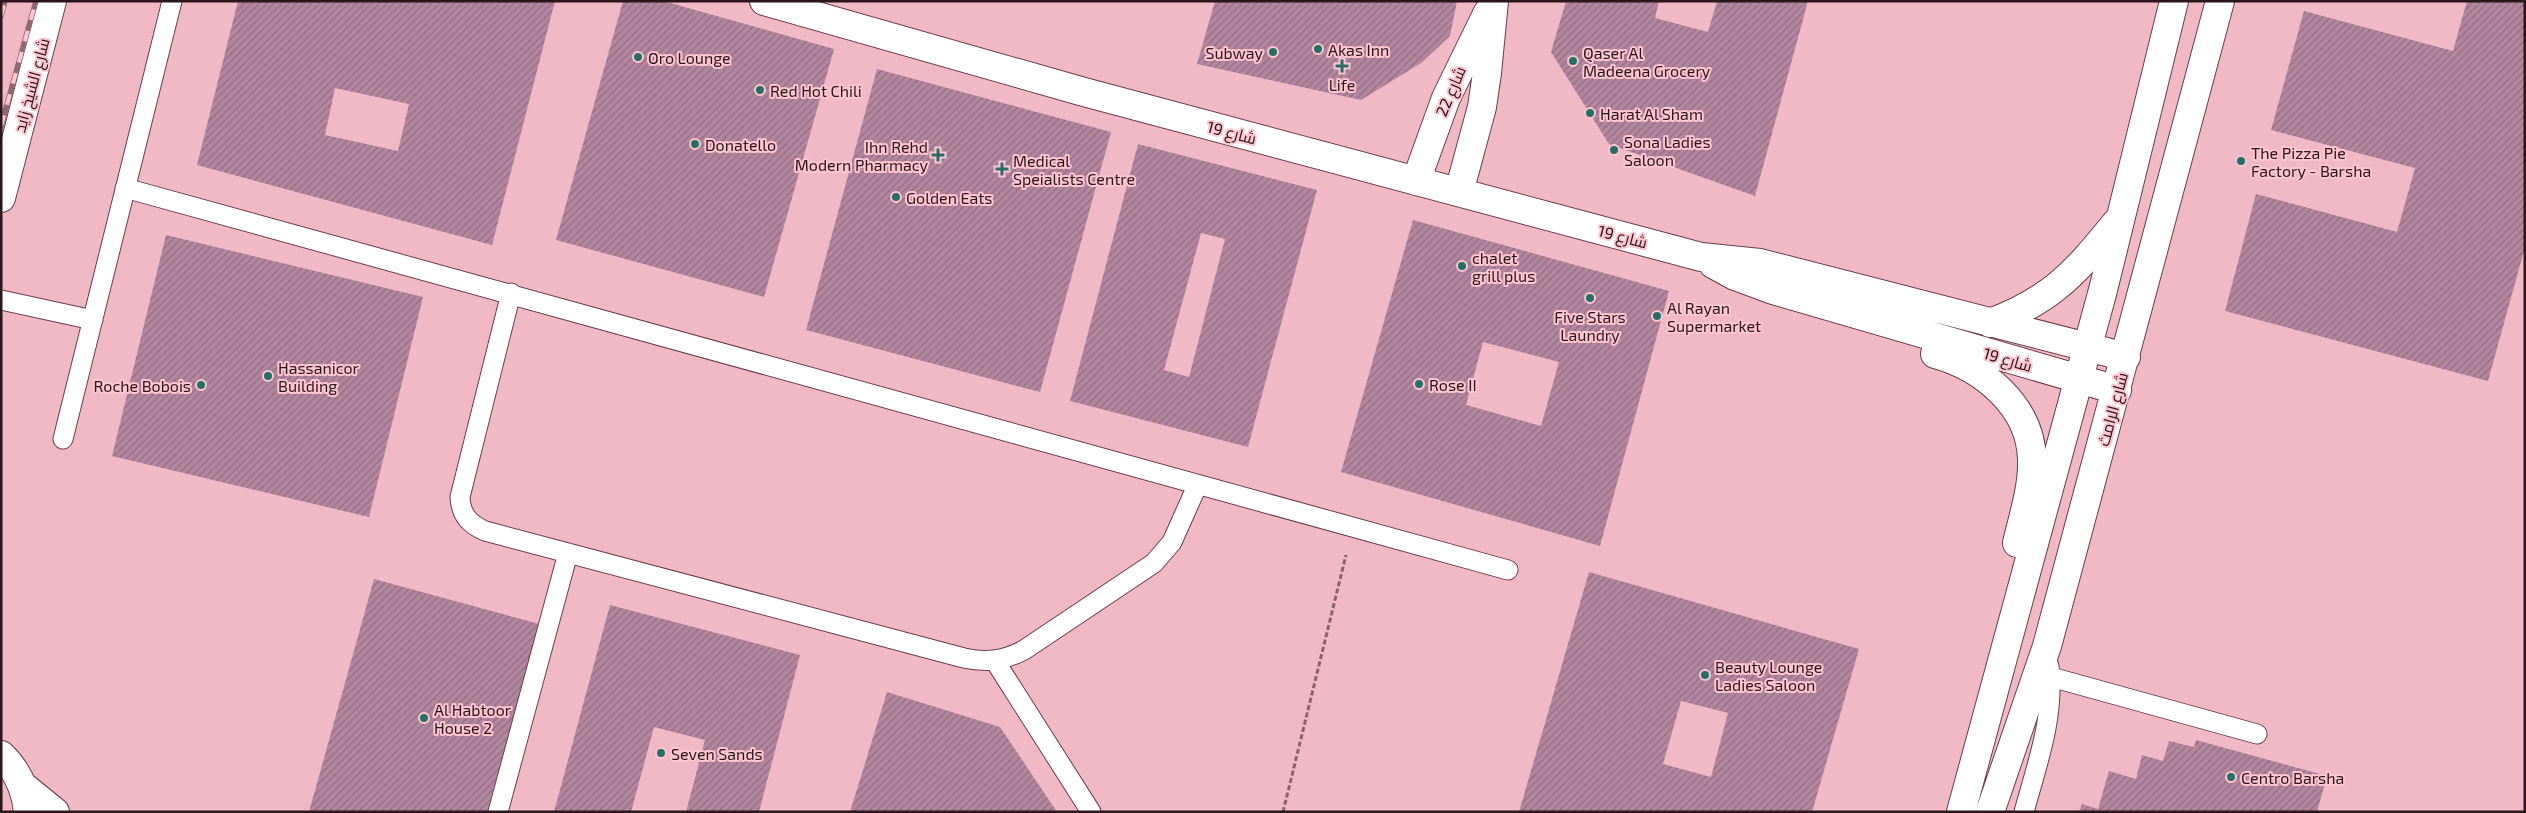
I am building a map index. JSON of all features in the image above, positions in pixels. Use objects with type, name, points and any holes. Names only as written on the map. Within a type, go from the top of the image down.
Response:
[{"type":"street","name":"شارع الشيخ زايد","points":[[1,198],[52,1]]},
{"type":"street","name":"شارع 19","points":[[764,1],[816,8],[1084,92],[1701,257],[1760,263],[2126,357]]},
{"type":"street","points":[[1961,812],[2088,347],[2174,1]]},
{"type":"street","name":"شارع الرامث","points":[[1990,812],[2047,646],[2220,1]]},
{"type":"street","name":"شارع 22","points":[[1416,181],[1446,98],[1493,3]]},
{"type":"street","name":"شارع 22","points":[[1459,192],[1482,107],[1489,56],[1493,3]]},
{"type":"street","points":[[1990,323],[2025,309],[2057,288],[2074,273],[2122,216]]},
{"type":"street","name":"شارع 19","points":[[1701,257],[1752,283],[2117,390]]},
{"type":"street","points":[[1861,316],[1895,340],[1948,357],[1972,369],[1991,382],[2008,399],[2021,418],[2029,438],[2032,459],[2031,480],[2013,559],[2011,579],[2014,618]]},
{"type":"street","points":[[4,754],[26,799],[55,812]]},
{"type":"lane","points":[[63,439],[172,1]]},
{"type":"lane","points":[[125,188],[511,293],[1197,486],[1508,570]]},
{"type":"lane","points":[[511,293],[460,497],[461,509],[474,527],[485,532],[964,658],[979,661],[995,661],[1010,657],[1024,650],[1154,562],[1176,536],[1197,486]]},
{"type":"lane","points":[[1,300],[93,320]]},
{"type":"lane","points":[[498,812],[568,553]]},
{"type":"lane","points":[[2024,812],[2047,724],[2050,682],[2047,646]]},
{"type":"lane","points":[[995,661],[1091,812]]},
{"type":"lane","points":[[2050,682],[2256,739]]},
{"type":"path","points":[[1283,812],[1352,528]]},
{"type":"building","points":[[238,1],[555,1],[492,245],[197,165]],"holes":[[[335,88],[409,104],[398,151],[325,135]]]},
{"type":"building","name":"Donatello","points":[[623,1],[663,1],[834,49],[764,297],[556,240]]},
{"type":"building","name":"Akas Inn","points":[[1215,1],[1457,1],[1450,36],[1421,63],[1361,100],[1197,64]]},
{"type":"building","points":[[1566,1],[1659,1],[1655,18],[1708,32],[1717,1],[1808,1],[1755,196],[1609,144],[1551,52]]},
{"type":"building","points":[[2467,1],[2525,1],[2525,247],[2488,381],[2225,311],[2256,194],[2397,232],[2415,168],[2271,130],[2304,11],[2453,51]]},
{"type":"building","points":[[877,69],[1111,132],[1040,392],[806,330]]},
{"type":"building","points":[[1138,144],[1317,190],[1248,447],[1070,401]],"holes":[[[1201,233],[1225,239],[1189,377],[1164,370]]]},
{"type":"building","name":"Rose II","points":[[1413,220],[1669,291],[1600,546],[1341,472]],"holes":[[[1483,342],[1559,362],[1541,426],[1466,405]]]},
{"type":"building","name":"Hassanicor Building","points":[[166,235],[423,297],[369,517],[112,456]]},
{"type":"building","name":"Beauty Lounge Ladies Saloon","points":[[1589,572],[1859,649],[1812,812],[1519,812]],"holes":[[[1681,701],[1728,713],[1711,777],[1663,764]]]},
{"type":"building","name":"Al Habtoor House 2","points":[[374,579],[539,624],[487,812],[309,812]]},
{"type":"building","points":[[610,605],[800,655],[759,812],[686,812],[705,740],[654,727],[631,812],[554,812]]},
{"type":"building","points":[[887,692],[1000,727],[1057,812],[850,812]]},
{"type":"building","name":"Centro Barsha","points":[[2196,740],[2327,776],[2317,812],[2079,812],[2082,804],[2098,809],[2109,771],[2136,779],[2142,755],[2163,761],[2169,741],[2194,747]]},
{"type":"railway","points":[[1,16],[5,1]]},
{"type":"railway","points":[[1,126],[36,1]]},
{"type":"place","name":"Akas Inn","points":[[1318,49]]},
{"type":"place","name":"Subway","points":[[1273,52]]},
{"type":"place","name":"Oro Lounge","points":[[638,57]]},
{"type":"place","name":"Qaser Al Madeena Grocery","points":[[1573,61]]},
{"type":"place","name":"Life","points":[[1342,66]]},
{"type":"place","name":"Red Hot Chili","points":[[760,90]]},
{"type":"place","name":"Harat Al Sham","points":[[1590,113]]},
{"type":"place","name":"Donatello","points":[[695,144]]},
{"type":"place","name":"Sona Ladies Saloon","points":[[1614,150]]},
{"type":"place","name":"Ihn Rehd Modern Pharmacy","points":[[938,155]]},
{"type":"place","name":"The Pizza Pie Factory - Barsha","points":[[2241,161]]},
{"type":"place","name":"Medical Speialists Centre","points":[[1002,169]]},
{"type":"place","name":"Golden Eats","points":[[896,197]]},
{"type":"place","name":"chalet grill plus","points":[[1462,266]]},
{"type":"place","name":"Five Stars Laundry","points":[[1590,298]]},
{"type":"place","name":"Al Rayan Supermarket","points":[[1657,316]]},
{"type":"place","name":"Hassanicor Building","points":[[268,376]]},
{"type":"place","name":"Rose II","points":[[1419,384]]},
{"type":"place","name":"Roche Bobois","points":[[201,385]]},
{"type":"place","name":"Beauty Lounge Ladies Saloon","points":[[1705,675]]},
{"type":"place","name":"Al Habtoor House 2","points":[[424,718]]},
{"type":"place","name":"Seven Sands","points":[[661,753]]},
{"type":"place","name":"Centro Barsha","points":[[2231,777]]}]
